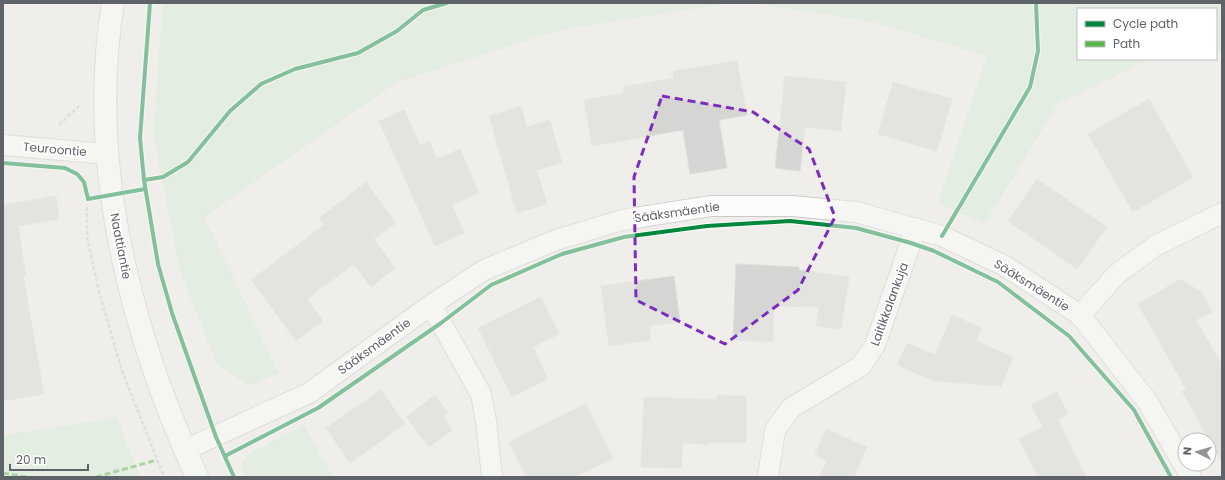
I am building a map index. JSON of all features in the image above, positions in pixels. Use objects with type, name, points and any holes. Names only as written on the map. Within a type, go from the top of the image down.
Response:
[{"type":"street","name":"Naattiantie","points":[[113,3],[109,26],[106,93],[107,154],[111,195],[127,280],[153,368],[197,477]]},
{"type":"street","name":"Teuroontie","points":[[3,145],[107,154]]},
{"type":"street","name":"Sääksmäentie","points":[[185,450],[309,393],[431,305],[484,270],[556,240],[622,220],[711,206],[792,206],[856,212],[942,236],[1005,266],[1080,315],[1147,401],[1191,477]]},
{"type":"street","points":[[1080,315],[1117,274],[1155,246],[1222,213]]},
{"type":"street","name":"Laitikkalankuja","points":[[768,477],[775,430],[791,408],[860,366],[875,346],[916,228]]},
{"type":"street","points":[[431,305],[480,394],[486,421],[492,477]]},
{"type":"path","points":[[51,149],[51,135],[55,129],[79,107],[82,102]]},
{"type":"highlighted area","points":[[662,96],[753,112],[809,149],[835,217],[798,290],[725,344],[636,300],[634,177]]},
{"type":"green space","points":[[163,3],[729,3],[560,30],[397,82],[204,217],[279,373],[249,385],[217,365],[180,271],[153,132]]},
{"type":"green space","points":[[753,3],[1222,3],[1222,52],[1217,52],[1217,8],[1077,8],[1077,60],[1149,60],[1058,104],[985,223],[938,203],[987,56],[873,22]]},
{"type":"green space","points":[[117,418],[140,477],[3,477],[3,435]]},
{"type":"green space","points":[[304,425],[333,477],[246,477],[241,466],[247,455]]},
{"type":"building","points":[[737,61],[747,115],[719,120],[727,168],[690,174],[683,130],[592,146],[584,100],[624,93],[623,87],[674,78],[673,71]]},
{"type":"building","points":[[785,76],[846,82],[841,131],[805,127],[800,171],[775,168]]},
{"type":"building","points":[[893,82],[952,99],[937,151],[878,134]]},
{"type":"building","points":[[1149,99],[1193,177],[1133,212],[1088,134]]},
{"type":"building","points":[[521,106],[527,127],[550,120],[562,163],[537,170],[547,204],[517,213],[489,116]]},
{"type":"building","points":[[404,110],[420,145],[429,141],[437,159],[460,149],[479,193],[452,205],[464,233],[435,246],[379,121]]},
{"type":"building","points":[[1037,179],[1107,227],[1077,269],[1008,221]]},
{"type":"building","points":[[366,182],[396,223],[374,239],[395,268],[371,287],[354,264],[307,299],[323,321],[296,341],[251,280],[324,225],[319,218]]},
{"type":"building","points":[[56,196],[59,219],[18,226],[26,275],[23,275],[44,394],[3,401],[3,205]]},
{"type":"building","points":[[736,264],[799,267],[799,270],[849,277],[841,329],[816,326],[819,307],[774,306],[773,342],[733,340]]},
{"type":"building","points":[[674,276],[680,322],[649,326],[651,340],[609,346],[601,286]]},
{"type":"building","points":[[1181,279],[1202,293],[1212,312],[1196,320],[1222,365],[1222,463],[1217,454],[1217,432],[1205,432],[1182,391],[1186,389],[1138,304]]},
{"type":"building","points":[[541,297],[559,334],[533,347],[548,379],[512,397],[478,328]]},
{"type":"building","points":[[952,315],[982,328],[976,341],[1013,357],[1001,386],[934,381],[897,365],[907,343],[935,355]]},
{"type":"building","points":[[381,390],[405,424],[350,463],[326,428]]},
{"type":"building","points":[[1057,392],[1068,414],[1043,427],[1031,405]]},
{"type":"building","points":[[435,395],[448,413],[443,417],[452,430],[429,447],[406,417]]},
{"type":"building","points":[[717,395],[746,396],[746,442],[709,442],[709,444],[683,443],[681,468],[641,467],[644,397],[717,400]]},
{"type":"building","points":[[586,404],[613,458],[575,477],[526,477],[509,442]]},
{"type":"building","points":[[1058,420],[1086,477],[1038,477],[1019,439]]},
{"type":"building","points":[[826,429],[867,447],[854,477],[819,477],[827,460],[815,455]]},
{"type":"marked path","points":[[96,477],[157,460]]},
{"type":"marked path","points":[[3,473],[27,477]]},
{"type":"cycle path","points":[[150,3],[140,138],[144,180],[158,264],[172,313],[216,437],[234,477]]},
{"type":"cycle path","points":[[144,180],[163,177],[188,162],[230,111],[261,84],[295,69],[358,53],[397,31],[423,10],[447,3]]},
{"type":"cycle path","points":[[942,236],[1030,87],[1038,51],[1036,3]]},
{"type":"cycle path","points":[[3,163],[65,168],[77,174],[84,182],[88,199],[145,189]]},
{"type":"cycle path","points":[[225,456],[318,408],[441,323],[491,285],[562,254],[624,237],[707,226],[790,221],[856,228],[911,243],[934,251],[998,282],[1069,336],[1134,410],[1171,477]]}]
